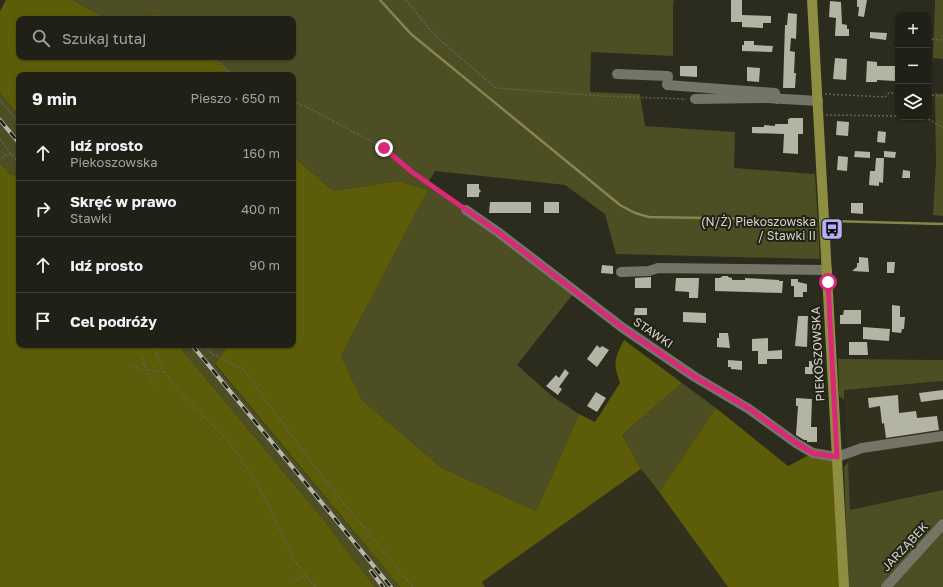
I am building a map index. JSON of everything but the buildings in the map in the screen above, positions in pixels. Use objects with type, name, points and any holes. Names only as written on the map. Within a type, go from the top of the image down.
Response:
[{"type":"main road","name":"PIEKOSZOWSKA","points":[[812,0],[844,587]]},
{"type":"street","points":[[618,74],[668,76],[667,84],[775,93],[777,99]]},
{"type":"street","points":[[695,99],[777,99],[818,97]]},
{"type":"street","name":"STAWKI","points":[[466,210],[498,232],[623,328],[695,377],[750,409],[796,443],[813,453],[837,457]]},
{"type":"street","points":[[621,272],[649,271],[658,268],[827,270]]},
{"type":"street","points":[[837,457],[862,448],[943,436]]},
{"type":"street","name":"JARZĄBEK","points":[[886,587],[943,524]]},
{"type":"path","points":[[406,0],[435,36],[496,88],[602,96],[695,99]]},
{"type":"path","points":[[931,39],[943,40]]},
{"type":"path","points":[[216,60],[230,72]]},
{"type":"path","points":[[818,97],[885,96],[889,93],[895,93]]},
{"type":"path","points":[[931,95],[943,96]]},
{"type":"path","points":[[0,100],[16,119]]},
{"type":"path","points":[[296,102],[384,148],[412,172],[466,210]]},
{"type":"path","points":[[819,115],[895,116]]},
{"type":"path","points":[[930,120],[943,128]]},
{"type":"path","points":[[0,139],[16,160]]},
{"type":"path","points":[[2,158],[8,154],[11,154]]},
{"type":"path","points":[[154,348],[164,372],[186,399],[220,432],[241,457],[266,500],[296,562],[315,587]]},
{"type":"path","points":[[207,348],[212,354],[243,369],[323,478],[413,587]]},
{"type":"path","points":[[143,358],[154,384]]},
{"type":"path","points":[[130,366],[164,372]]},
{"type":"path","points":[[295,581],[301,577],[307,576]]},
{"type":"shaded area","points":[[6,0],[73,0],[102,16],[16,16],[16,60],[216,60],[230,72],[16,72],[16,112],[0,93],[0,11]]},
{"type":"shaded area","points":[[73,0],[674,0],[673,56],[591,52],[590,92],[640,94],[645,126],[735,132],[734,168],[815,174],[820,259],[616,254],[605,214],[565,185],[435,171],[429,181],[573,294],[517,365],[552,396],[579,414],[536,511],[442,468],[362,400],[341,356],[428,190],[398,181],[333,191],[296,159],[296,72],[230,72],[216,60],[296,60],[296,16],[164,16],[160,14],[144,16],[102,16]]},
{"type":"shaded area","points":[[935,0],[943,0],[943,59],[933,58]]},
{"type":"shaded area","points":[[160,14],[164,16],[144,16]]},
{"type":"shaded area","points":[[0,93],[16,112],[16,176],[9,173],[0,164]]},
{"type":"shaded area","points":[[935,93],[943,94],[943,216],[933,215],[936,163]]},
{"type":"shaded area","points":[[296,159],[333,191],[398,181],[428,190],[341,356],[362,400],[442,468],[536,511],[579,414],[595,422],[620,383],[616,370],[616,357],[624,340],[682,383],[622,435],[641,469],[482,582],[485,587],[400,587],[215,364],[227,348],[296,348]]},
{"type":"shaded area","points":[[0,164],[9,173],[16,176],[16,348],[180,348],[327,524],[375,587],[0,587]]},
{"type":"shaded area","points":[[180,348],[227,348],[215,365],[400,587],[375,587],[327,524]]},
{"type":"shaded area","points":[[838,359],[943,360],[943,381],[844,390],[844,400],[839,396]]},
{"type":"shaded area","points":[[943,381],[943,490],[850,510],[844,390]]},
{"type":"shaded area","points":[[682,383],[716,408],[659,492],[641,469],[622,435]]},
{"type":"shaded area","points":[[716,408],[788,466],[813,453],[837,457],[844,587],[728,587],[659,492]]},
{"type":"shaded area","points":[[848,462],[850,510],[943,490],[943,518],[882,587],[848,587],[844,467]]},
{"type":"shaded area","points":[[641,469],[728,587],[485,587],[482,582]]},
{"type":"shaded area","points":[[943,529],[943,587],[892,587]]},
{"type":"waterway","points":[[380,0],[411,34],[620,205],[635,213],[649,217],[815,220]]},
{"type":"waterway","points":[[830,221],[943,224]]},
{"type":"railway","points":[[0,120],[16,139]]},
{"type":"railway","points":[[194,348],[391,587]]},
{"type":"railway","points":[[371,571],[383,587]]},
{"type":"place","name":"(N/Ż) Piekoszowska / Stawki II","points":[[832,229]]},
{"type":"route","points":[[384,148],[412,172],[498,232],[623,328],[724,396],[750,409],[796,443],[813,453],[837,457],[828,282]]}]
